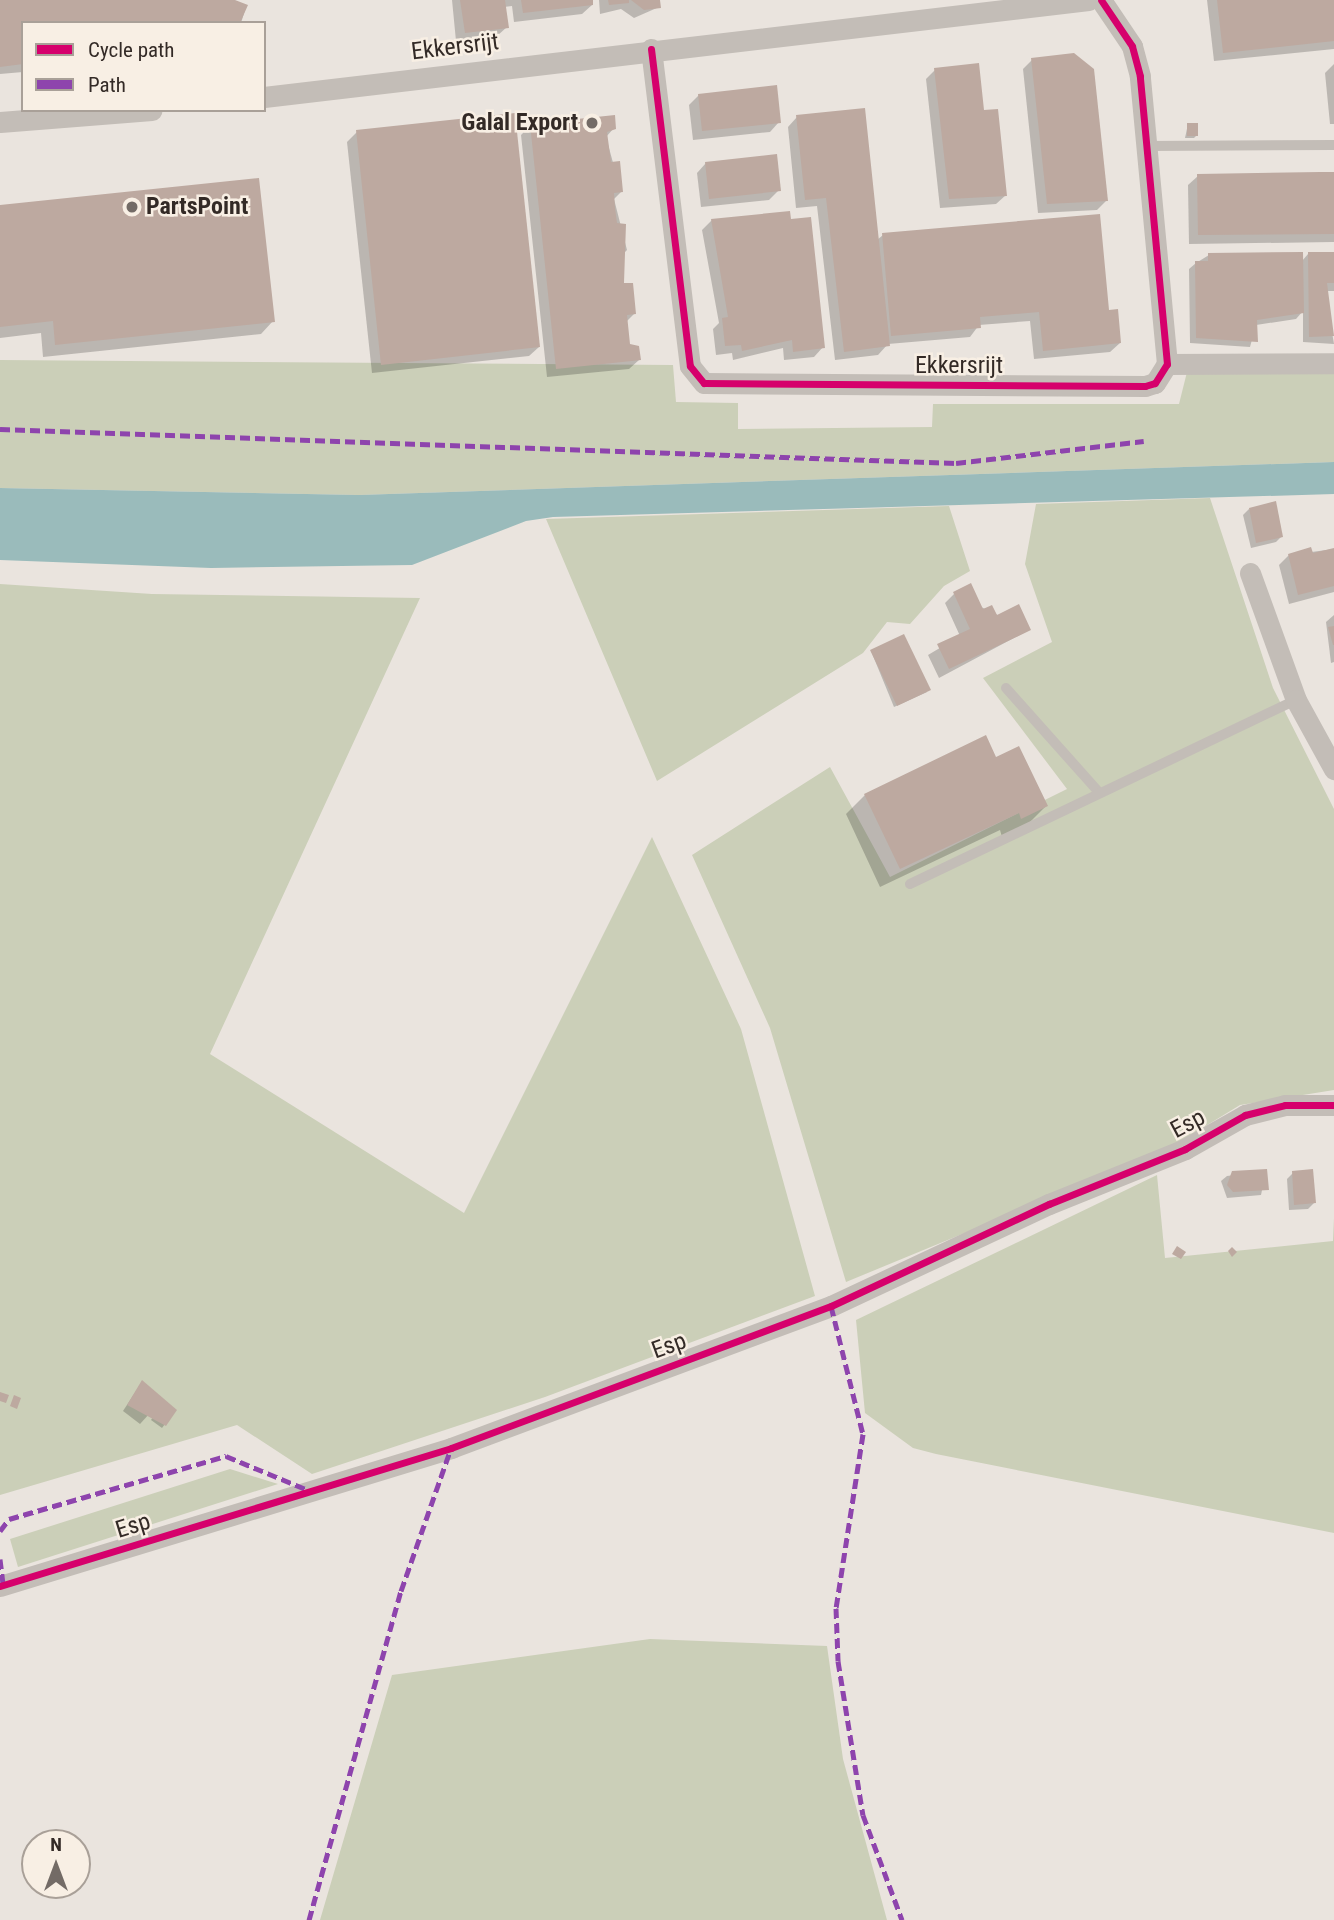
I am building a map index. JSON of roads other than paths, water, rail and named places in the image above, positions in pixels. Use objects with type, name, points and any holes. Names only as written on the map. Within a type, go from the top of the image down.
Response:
[{"type":"street","name":"Ekkersrijt","points":[[266,96],[1088,0]]},
{"type":"street","points":[[1101,0],[1132,46],[1147,146],[1167,364],[1334,363]]},
{"type":"street","name":"Ekkersrijt","points":[[651,49],[690,366],[704,383],[1145,386],[1167,364]]},
{"type":"street","points":[[0,122],[127,112]]},
{"type":"street","points":[[1250,573],[1296,700],[1334,769]]},
{"type":"street","name":"Esp","points":[[0,1586],[451,1448],[831,1306],[1049,1204],[1185,1150],[1245,1115],[1285,1105],[1334,1105]]},
{"type":"lane","points":[[1147,146],[1334,145]]},
{"type":"lane","points":[[1006,688],[1097,790]]},
{"type":"lane","points":[[910,884],[1097,790],[1296,700]]},
{"type":"water","points":[[1334,462],[1334,494],[553,517],[526,521],[412,565],[211,568],[0,560],[0,488],[359,495]]},
{"type":"place","name":"Galal Export","points":[[592,123]]},
{"type":"place","name":"PartsPoint","points":[[132,207]]}]
